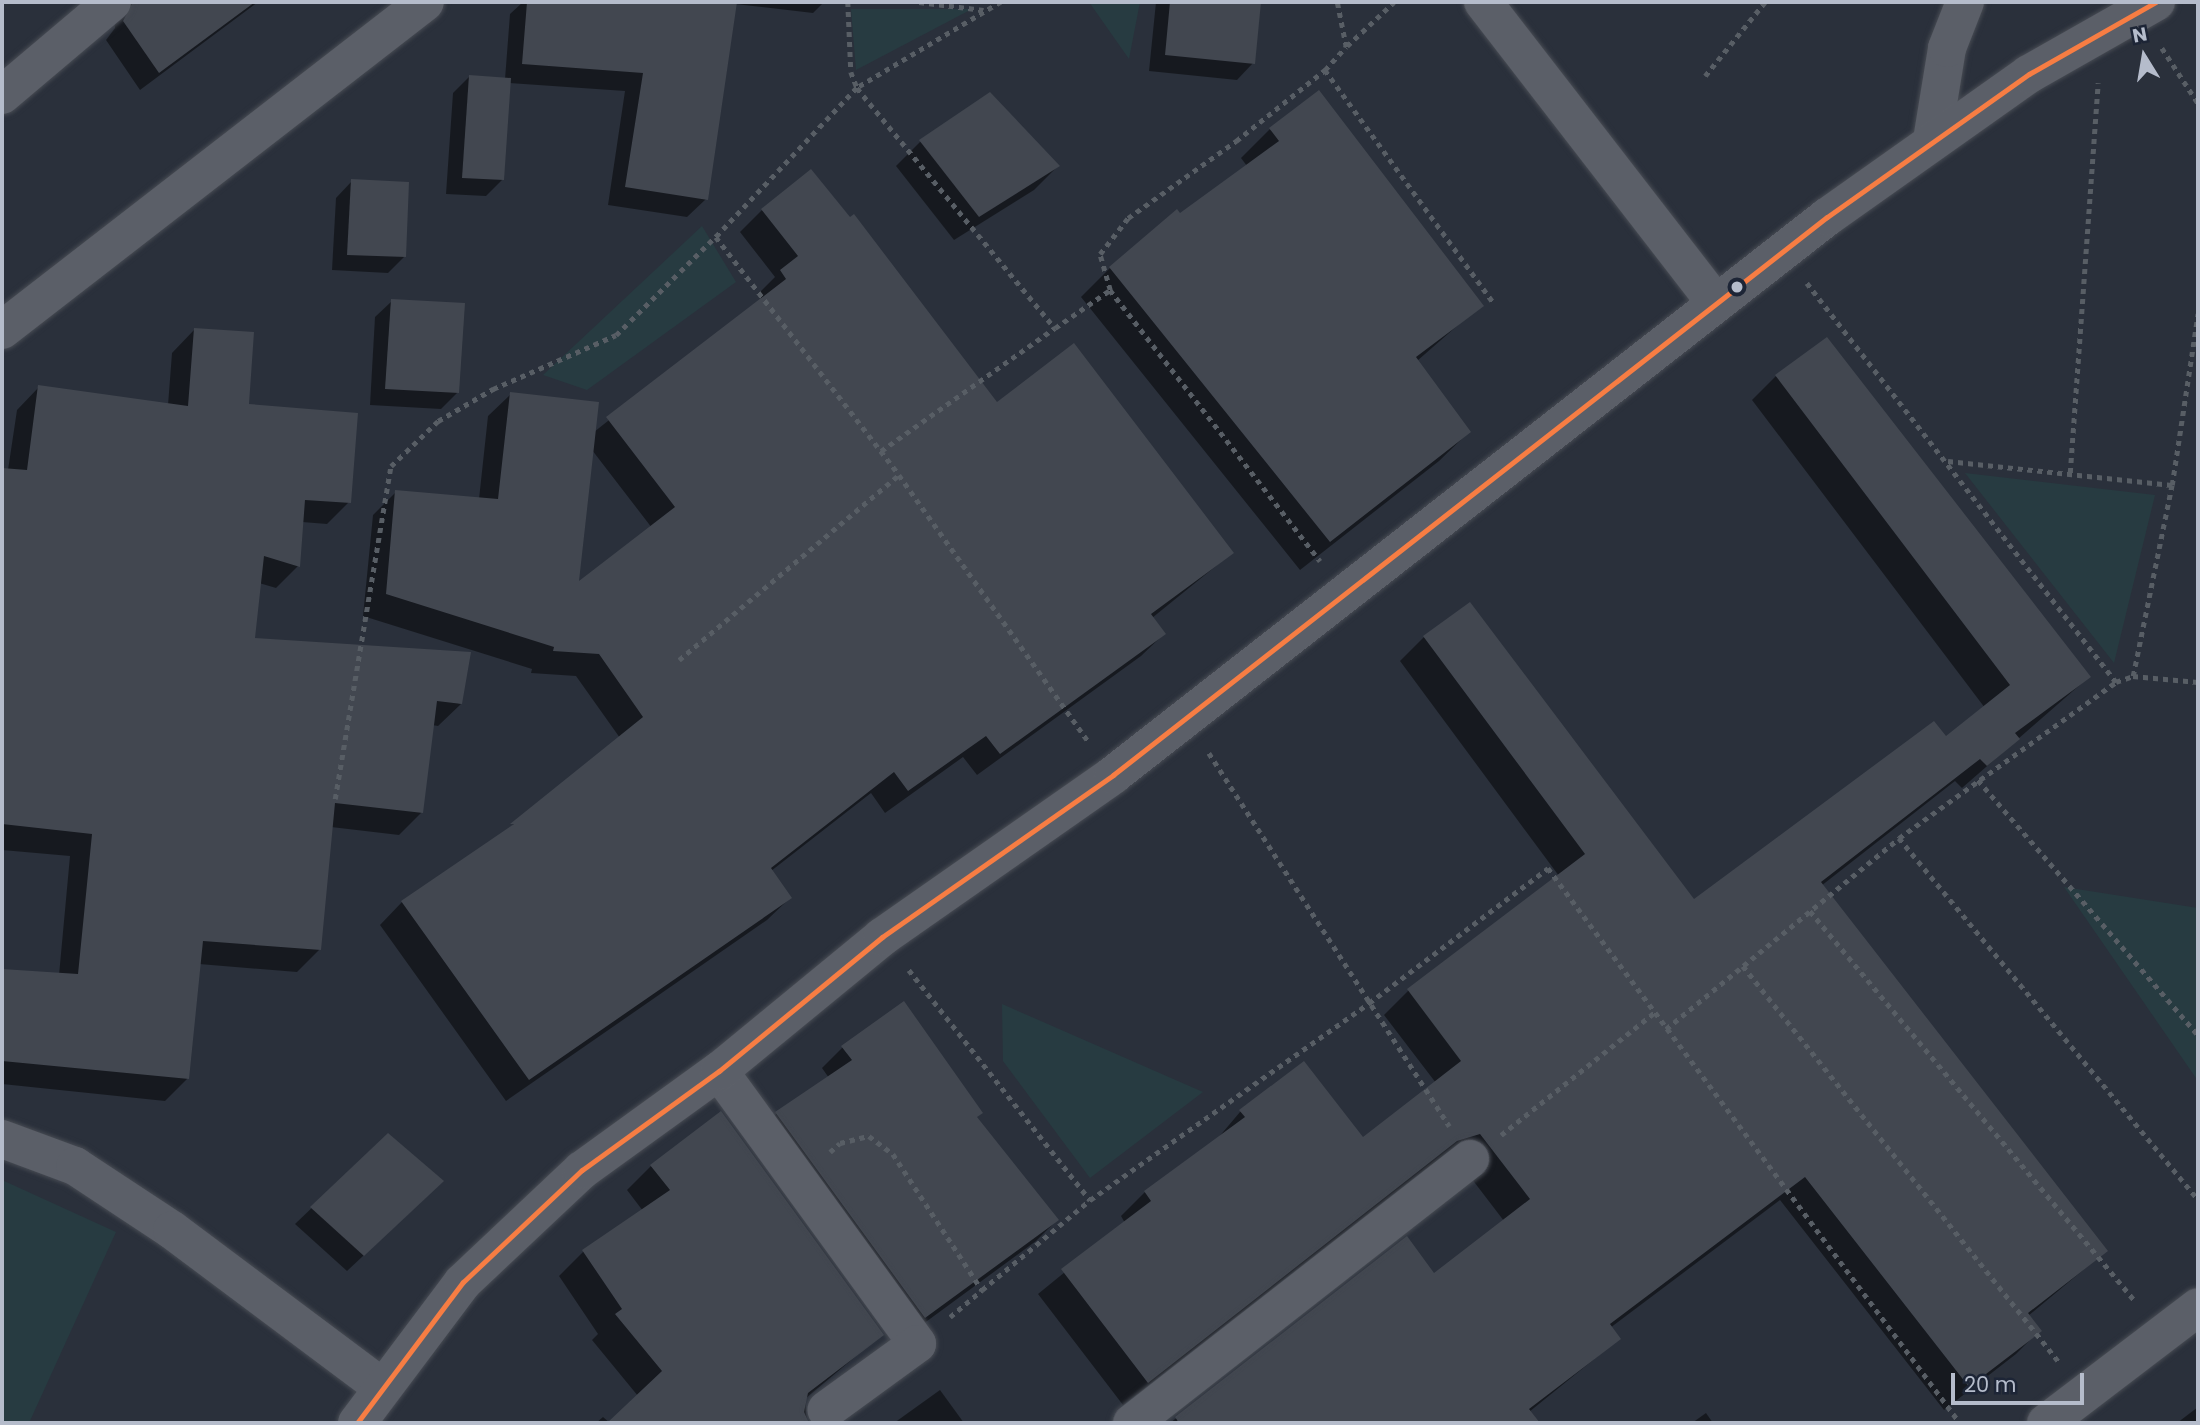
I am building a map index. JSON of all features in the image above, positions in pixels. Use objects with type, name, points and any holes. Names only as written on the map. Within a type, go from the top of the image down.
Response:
[{"type":"street","points":[[2,95],[112,2]]},
{"type":"street","points":[[2,330],[425,2]]},
{"type":"street","points":[[1483,2],[1716,303]]},
{"type":"street","points":[[1932,140],[1947,48],[1965,2]]},
{"type":"street","points":[[357,1423],[463,1282],[582,1170],[719,1071],[882,937],[1113,775],[1716,303],[1932,140],[2101,32],[2147,7]]},
{"type":"street","points":[[719,1071],[799,1177],[917,1345],[826,1410]]},
{"type":"street","points":[[2,1139],[75,1166],[172,1230],[382,1387]]},
{"type":"street","points":[[1132,1423],[1471,1159]]},
{"type":"street","points":[[2046,1423],[2198,1307]]},
{"type":"path","points":[[848,2],[851,72],[857,88],[1055,328]]},
{"type":"path","points":[[919,2],[958,4],[986,10]]},
{"type":"path","points":[[1001,2],[857,88],[716,237],[899,475],[1113,775]]},
{"type":"path","points":[[1337,2],[1346,47]]},
{"type":"path","points":[[1345,592],[1110,290],[1100,254],[1128,218],[1236,141],[1325,70],[1394,2]]},
{"type":"path","points":[[1705,76],[1765,2]]},
{"type":"path","points":[[2147,7],[2198,103]]},
{"type":"path","points":[[2070,473],[2101,32]]},
{"type":"path","points":[[1325,70],[1493,302]]},
{"type":"path","points":[[335,799],[391,466],[438,421],[493,389],[616,335],[727,225]]},
{"type":"path","points":[[1783,252],[1948,461],[2116,682]]},
{"type":"path","points":[[881,451],[1110,290]]},
{"type":"path","points":[[2133,676],[2172,485],[2198,314]]},
{"type":"path","points":[[1948,461],[2172,485]]},
{"type":"path","points":[[679,660],[899,475]]},
{"type":"path","points":[[1666,1029],[1899,838],[2116,682],[2133,676],[2198,682]]},
{"type":"path","points":[[1186,717],[1471,1159],[1654,1013]]},
{"type":"path","points":[[1978,780],[2198,1035]]},
{"type":"path","points":[[1899,838],[2198,1199]]},
{"type":"path","points":[[799,1177],[840,1143],[869,1136],[893,1154],[982,1290],[1090,1200],[1369,1003],[1548,868],[1960,1423]]},
{"type":"path","points":[[1810,911],[2163,1334]]},
{"type":"path","points":[[882,937],[1090,1200]]},
{"type":"path","points":[[1743,966],[2084,1394]]},
{"type":"shaded area","points":[[1089,2],[1140,2],[1129,59]]},
{"type":"shaded area","points":[[851,9],[972,9],[856,70]]},
{"type":"shaded area","points":[[702,226],[736,282],[587,390],[543,375]]},
{"type":"shaded area","points":[[1965,473],[2155,495],[2114,663]]},
{"type":"shaded area","points":[[2064,887],[2198,908],[2198,1081]]},
{"type":"shaded area","points":[[1002,1004],[1203,1092],[1090,1178],[1003,1061]]},
{"type":"shaded area","points":[[2,1180],[116,1232],[29,1423],[2,1423]]},
{"type":"building","points":[[133,2],[255,2],[159,73],[123,21]]},
{"type":"building","points":[[527,2],[737,2],[708,200],[625,187],[643,73],[522,64]]},
{"type":"building","points":[[1170,2],[1261,2],[1255,64],[1165,55]]},
{"type":"building","points":[[469,75],[511,78],[504,180],[462,178]]},
{"type":"building","points":[[1319,90],[1484,306],[1416,357],[1471,432],[1330,542],[1109,267],[1177,209],[1180,213],[1279,141],[1269,128]]},
{"type":"building","points":[[990,92],[1060,166],[979,217],[919,140]]},
{"type":"building","points":[[811,169],[850,217],[854,214],[997,402],[1074,343],[1234,553],[1151,614],[1166,634],[1000,754],[986,736],[908,791],[894,772],[771,868],[792,898],[529,1080],[401,901],[514,824],[510,824],[643,717],[599,654],[553,651],[554,647],[386,594],[395,490],[498,499],[510,392],[599,402],[579,581],[675,507],[606,417],[786,279],[780,270],[798,256],[761,209]]},
{"type":"building","points":[[351,179],[409,182],[406,257],[347,255]]},
{"type":"building","points":[[391,299],[465,303],[459,393],[385,389]]},
{"type":"building","points":[[194,328],[254,332],[249,404],[358,413],[351,503],[305,500],[300,567],[264,556],[255,638],[471,652],[462,704],[437,701],[423,813],[335,803],[321,950],[203,941],[189,1079],[2,1061],[2,969],[78,974],[92,834],[2,824],[2,468],[27,470],[38,385],[188,406]]},
{"type":"building","points":[[1827,337],[2091,677],[2015,733],[2020,739],[1987,766],[1980,759],[1821,882],[2108,1251],[2028,1313],[2042,1331],[1969,1387],[1805,1177],[1610,1324],[1621,1339],[1529,1409],[1540,1423],[1179,1423],[1175,1417],[1407,1236],[1434,1273],[1530,1199],[1480,1134],[1457,1141],[1148,1383],[1061,1269],[1151,1201],[1144,1191],[1245,1117],[1239,1110],[1304,1061],[1363,1137],[1461,1061],[1407,989],[1585,854],[1423,636],[1470,602],[1694,899],[1934,721],[1946,736],[2010,685],[1775,375]]},
{"type":"building","points":[[904,1001],[983,1113],[977,1117],[1059,1220],[925,1318],[775,1112],[852,1060],[841,1046]]},
{"type":"building","points":[[721,1111],[884,1335],[808,1393],[804,1412],[809,1423],[607,1423],[662,1371],[615,1314],[622,1309],[582,1250],[670,1190],[650,1165]]},
{"type":"building","points":[[388,1133],[444,1181],[364,1256],[310,1207]]},
{"type":"transit line","points":[[357,1423],[463,1282],[582,1170],[719,1071],[882,937],[1113,775],[1827,217],[2029,74],[2156,2]]}]
